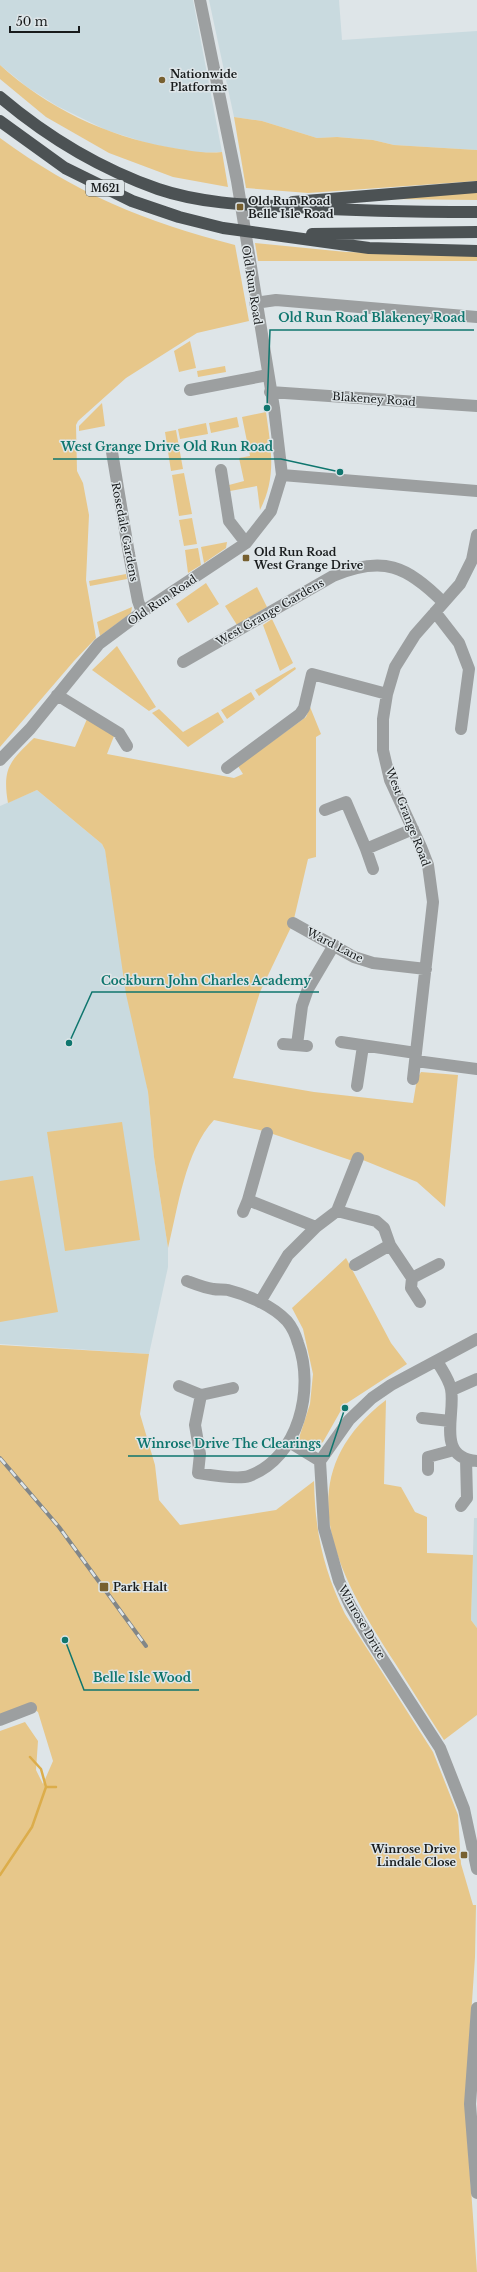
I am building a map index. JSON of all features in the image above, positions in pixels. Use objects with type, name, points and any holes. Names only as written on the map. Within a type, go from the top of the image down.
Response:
[{"type":"highway","name":"M621","points":[[0,97],[44,131],[71,148],[118,172],[159,189],[221,202],[271,206],[352,210],[477,212]]},
{"type":"highway","name":"M621","points":[[0,121],[33,147],[89,181],[156,210],[223,228],[369,248],[477,250]]},
{"type":"highway","name":"M621","points":[[271,206],[313,199],[477,187]]},
{"type":"highway","name":"M621","points":[[272,234],[477,232]]},
{"type":"street","name":"Old Run Road","points":[[0,760],[28,733],[95,648],[142,612],[246,543],[271,511],[282,475],[268,375],[255,303],[237,181],[200,0]]},
{"type":"street","points":[[255,303],[276,300],[477,317]]},
{"type":"street","points":[[190,390],[268,375]]},
{"type":"street","name":"Blakeney Road","points":[[270,392],[477,406]]},
{"type":"street","name":"Rosedale Gardens","points":[[112,452],[132,573],[142,612]]},
{"type":"street","points":[[221,470],[229,521],[246,543]]},
{"type":"street","points":[[282,475],[477,491]]},
{"type":"street","name":"West Grange Road","points":[[413,1079],[433,902],[428,865],[390,780],[383,750],[383,719],[387,694],[395,668],[415,635],[460,584],[472,560],[477,535]]},
{"type":"street","name":"West Grange Gardens","points":[[183,662],[333,576],[349,569],[384,566],[402,569],[414,576],[443,602]]},
{"type":"street","points":[[434,612],[459,642],[469,669],[461,729]]},
{"type":"street","points":[[227,768],[300,714],[304,708],[312,674],[387,694]]},
{"type":"street","points":[[57,695],[119,733],[127,746]]},
{"type":"street","points":[[325,810],[346,802],[373,869]]},
{"type":"street","points":[[366,849],[413,829]]},
{"type":"street","name":"Ward Lane","points":[[293,923],[354,956],[373,962],[426,969]]},
{"type":"street","points":[[283,1044],[302,1046],[302,1006],[308,989],[334,945]]},
{"type":"street","points":[[341,1042],[477,1069]]},
{"type":"street","points":[[357,1086],[363,1046]]},
{"type":"street","points":[[243,1212],[248,1200],[267,1133]]},
{"type":"street","points":[[260,1302],[288,1255],[316,1227],[337,1210],[358,1158]]},
{"type":"street","points":[[248,1200],[316,1227]]},
{"type":"street","points":[[337,1210],[376,1222],[384,1228],[390,1245],[412,1278],[411,1288],[420,1302]]},
{"type":"street","points":[[355,1265],[390,1245]]},
{"type":"street","points":[[412,1278],[439,1264]]},
{"type":"street","points":[[187,1281],[212,1289],[228,1284],[260,1302],[288,1322],[302,1353],[304,1396],[299,1417],[289,1442],[270,1463],[248,1476],[197,1478],[200,1454],[195,1425],[201,1395]]},
{"type":"street","points":[[289,1442],[320,1461],[349,1420],[372,1398],[391,1385],[477,1339]]},
{"type":"street","points":[[437,1361],[452,1390],[450,1436],[454,1450],[471,1460],[467,1498],[461,1506]]},
{"type":"street","points":[[452,1390],[477,1379]]},
{"type":"street","points":[[180,1386],[201,1395],[233,1388]]},
{"type":"street","points":[[422,1418],[450,1421]]},
{"type":"street","points":[[428,1470],[428,1457],[454,1450]]},
{"type":"street","name":"Winrose Drive","points":[[320,1461],[324,1528],[339,1581],[365,1632],[440,1748],[473,1820],[477,1869]]},
{"type":"street","points":[[0,1720],[31,1708]]},
{"type":"street","points":[[477,2008],[470,2104],[475,2128],[477,2193]]},
{"type":"shaded area","points":[[0,0],[193,0],[222,152],[199,153],[150,144],[106,130],[57,106],[27,87],[0,65]]},
{"type":"shaded area","points":[[209,0],[339,0],[342,40],[477,31],[477,150],[394,145],[373,140],[338,137],[317,138],[262,121],[234,117]]},
{"type":"shaded area","points":[[0,65],[37,94],[57,107],[100,127],[145,142],[168,147],[202,152],[222,152],[228,187],[173,177],[109,153],[46,117],[0,79]]},
{"type":"shaded area","points":[[234,117],[262,121],[317,138],[337,137],[373,140],[394,145],[477,150],[477,181],[308,193],[246,188]]},
{"type":"shaded area","points":[[0,138],[56,175],[112,204],[171,226],[235,245],[249,321],[197,333],[126,378],[78,421],[76,425],[77,471],[83,483],[89,515],[86,580],[96,638],[74,661],[0,747]]},
{"type":"shaded area","points":[[477,191],[477,200],[386,199]]},
{"type":"shaded area","points":[[255,243],[346,252],[477,256],[477,261],[258,261]]},
{"type":"shaded area","points":[[190,341],[196,368],[179,372],[174,351]]},
{"type":"shaded area","points":[[225,366],[226,372],[198,377],[197,371]]},
{"type":"shaded area","points":[[102,403],[105,426],[79,431],[79,426]]},
{"type":"shaded area","points":[[266,412],[271,450],[271,474],[269,486],[260,510],[257,486],[230,491],[229,485],[244,481],[239,458],[250,456],[242,417]]},
{"type":"shaded area","points":[[237,417],[239,427],[211,433],[209,423]]},
{"type":"shaded area","points":[[206,423],[208,434],[180,439],[178,429]]},
{"type":"shaded area","points":[[176,430],[183,469],[171,471],[165,432]]},
{"type":"shaded area","points":[[184,473],[192,514],[179,516],[172,475]]},
{"type":"shaded area","points":[[192,518],[197,544],[184,546],[179,520]]},
{"type":"shaded area","points":[[227,542],[226,548],[204,563],[201,547]]},
{"type":"shaded area","points":[[198,548],[201,565],[188,573],[185,550]]},
{"type":"shaded area","points":[[126,574],[127,579],[90,586],[89,581]]},
{"type":"shaded area","points":[[206,583],[219,604],[188,623],[176,604]]},
{"type":"shaded area","points":[[257,587],[267,607],[237,625],[225,606]]},
{"type":"shaded area","points":[[132,607],[131,613],[100,636],[97,622]]},
{"type":"shaded area","points":[[272,619],[293,663],[280,671],[263,625]]},
{"type":"shaded area","points":[[117,646],[156,707],[149,711],[92,670]]},
{"type":"shaded area","points":[[295,667],[296,669],[259,696],[255,690]]},
{"type":"shaded area","points":[[251,692],[255,699],[227,719],[221,710]]},
{"type":"shaded area","points":[[310,707],[321,734],[316,737],[316,857],[308,859],[293,923],[260,992],[233,1078],[314,1092],[413,1103],[417,1079],[421,1072],[458,1075],[445,1207],[417,1182],[358,1158],[353,1161],[264,1131],[214,1120],[196,1147],[189,1164],[179,1198],[168,1248],[154,1157],[148,1092],[126,994],[105,850],[102,844],[37,790],[8,803],[6,791],[7,773],[14,759],[34,738],[75,747],[87,719],[114,736],[107,754],[234,778],[243,774],[238,766],[306,717]]},
{"type":"shaded area","points":[[159,709],[183,732],[218,712],[224,722],[188,747],[152,713]]},
{"type":"shaded area","points":[[37,790],[102,844],[105,850],[148,1092],[154,1157],[168,1248],[168,1267],[149,1354],[0,1344],[0,806]]},
{"type":"shaded area","points":[[122,1122],[140,1240],[65,1251],[47,1132]]},
{"type":"shaded area","points":[[33,1176],[58,1312],[0,1322],[0,1181]]},
{"type":"shaded area","points":[[346,1258],[391,1343],[407,1364],[344,1405],[323,1442],[318,1446],[310,1448],[301,1445],[299,1438],[310,1404],[313,1374],[303,1329],[292,1308]]},
{"type":"shaded area","points":[[0,1345],[149,1354],[140,1414],[155,1465],[159,1500],[180,1525],[276,1510],[314,1481],[318,1533],[326,1565],[337,1597],[345,1614],[433,1752],[458,1815],[461,1864],[473,1905],[476,1905],[475,1957],[465,2106],[477,2272],[0,2272],[0,1731],[25,1722],[38,1741],[36,1770],[43,1784],[53,1761],[38,1712],[31,1708],[0,1720]]},
{"type":"shaded area","points":[[386,1400],[384,1484],[401,1487],[415,1512],[427,1517],[427,1553],[473,1555],[471,1620],[477,1628],[477,1715],[444,1740],[374,1630],[355,1596],[340,1562],[330,1528],[329,1495],[336,1462],[354,1430]]},
{"type":"shaded area","points":[[474,1518],[477,1518],[477,1628],[471,1620]]},
{"type":"waterway","points":[[0,1875],[32,1827],[46,1787],[41,1769],[30,1757]]},
{"type":"waterway","points":[[46,1787],[56,1787]]},
{"type":"railway","points":[[0,1458],[59,1527],[146,1646]]},
{"type":"place","name":"Nationwide Platforms","points":[[162,80]]},
{"type":"place","name":"Old Run Road Belle Isle Road","points":[[240,207]]},
{"type":"place","name":"Old Run Road Blakeney Road","points":[[267,408]]},
{"type":"place","name":"West Grange Drive Old Run Road","points":[[340,472]]},
{"type":"place","name":"Old Run Road West Grange Drive","points":[[246,558]]},
{"type":"place","name":"Cockburn John Charles Academy","points":[[69,1043]]},
{"type":"place","name":"Winrose Drive The Clearings","points":[[345,1408]]},
{"type":"place","name":"Park Halt","points":[[104,1587]]},
{"type":"place","name":"Belle Isle Wood","points":[[65,1640]]},
{"type":"place","name":"Winrose Drive Lindale Close","points":[[464,1855]]}]
